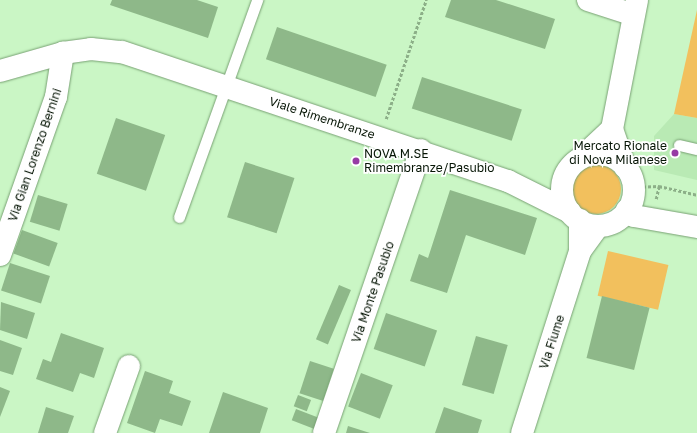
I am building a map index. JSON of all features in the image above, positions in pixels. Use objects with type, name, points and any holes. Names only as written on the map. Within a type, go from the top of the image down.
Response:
[{"type":"street","points":[[588,0],[636,8],[612,129],[633,187],[627,210],[616,221],[582,219],[562,192],[566,174],[612,129]]},
{"type":"street","name":"Viale Rimembranze","points":[[0,71],[62,53],[91,49],[122,52],[421,150],[508,181],[582,219]]},
{"type":"street","name":"Via Gian Lorenzo Bernini","points":[[0,255],[56,97],[62,53]]},
{"type":"street","name":"Via Monte Pasubio","points":[[324,433],[421,150]]},
{"type":"street","points":[[581,158],[605,155],[625,167]]},
{"type":"street","name":"Viale Rimembranze","points":[[508,181],[550,183],[566,174]]},
{"type":"street","points":[[627,210],[634,216],[697,227]]},
{"type":"street","name":"Via Fiume","points":[[522,433],[580,251],[582,219]]},
{"type":"street","points":[[105,433],[129,366]]},
{"type":"lane","points":[[180,217],[257,0]]},
{"type":"lane","points":[[679,145],[697,149]]},
{"type":"path","points":[[380,137],[426,0]]},
{"type":"path","points":[[633,187],[659,186],[697,195]]},
{"type":"shaded area","points":[[697,10],[697,118],[674,114]]},
{"type":"shaded area","name":"Mercato Rionale di Nova Milanese","points":[[674,114],[697,118],[697,180],[654,170],[654,136]]},
{"type":"shaded area","points":[[596,164],[605,166],[614,171],[619,180],[621,189],[619,198],[614,207],[605,212],[596,214],[587,212],[578,207],[573,198],[571,189],[573,180],[578,171],[587,166]]},
{"type":"shaded area","points":[[608,251],[668,265],[658,310],[598,296]]},
{"type":"building","points":[[112,0],[197,0],[218,7],[208,38],[110,5]]},
{"type":"building","points":[[451,0],[496,0],[555,19],[545,49],[445,17]]},
{"type":"building","points":[[277,27],[387,65],[376,97],[266,59]]},
{"type":"building","points":[[422,77],[522,109],[512,141],[412,108]]},
{"type":"building","points":[[116,118],[165,135],[146,191],[97,174]]},
{"type":"building","points":[[245,162],[294,178],[277,233],[227,217]]},
{"type":"building","points":[[450,190],[537,218],[525,255],[466,235],[447,293],[410,281],[419,254],[428,258]]},
{"type":"building","points":[[38,195],[68,204],[59,231],[30,222]]},
{"type":"building","points":[[22,230],[58,243],[49,266],[13,253]]},
{"type":"building","points":[[10,263],[50,276],[41,304],[1,291]]},
{"type":"building","points":[[339,285],[351,290],[328,344],[316,339]]},
{"type":"building","points":[[602,296],[650,308],[634,370],[587,358]]},
{"type":"building","points":[[1,302],[35,313],[27,339],[0,330]]},
{"type":"building","points":[[386,313],[437,331],[425,367],[374,349]]},
{"type":"building","points":[[61,333],[104,348],[94,378],[80,373],[73,392],[36,379],[43,359],[51,362]]},
{"type":"building","points":[[476,336],[508,345],[494,394],[462,385]]},
{"type":"building","points":[[0,340],[22,348],[13,375],[0,371]]},
{"type":"building","points":[[310,361],[334,369],[323,401],[299,393]]},
{"type":"building","points":[[145,371],[173,381],[169,393],[191,401],[182,426],[160,419],[155,433],[127,423]]},
{"type":"building","points":[[361,373],[393,385],[380,419],[348,407]]},
{"type":"building","points":[[0,387],[10,391],[0,417]]},
{"type":"building","points":[[223,392],[268,408],[260,433],[209,433]]},
{"type":"building","points":[[298,395],[311,400],[307,411],[294,406]]},
{"type":"building","points":[[46,407],[74,416],[68,433],[38,433]]},
{"type":"building","points":[[444,407],[482,420],[478,433],[435,433]]},
{"type":"building","points":[[296,409],[319,418],[315,429],[292,420]]},
{"type":"building","points":[[348,426],[370,433],[346,433]]},
{"type":"place","name":"Mercato Rionale di Nova Milanese","points":[[675,153]]},
{"type":"place","name":"NOVA M.SE Rimembranze/Pasubio","points":[[356,161]]}]
